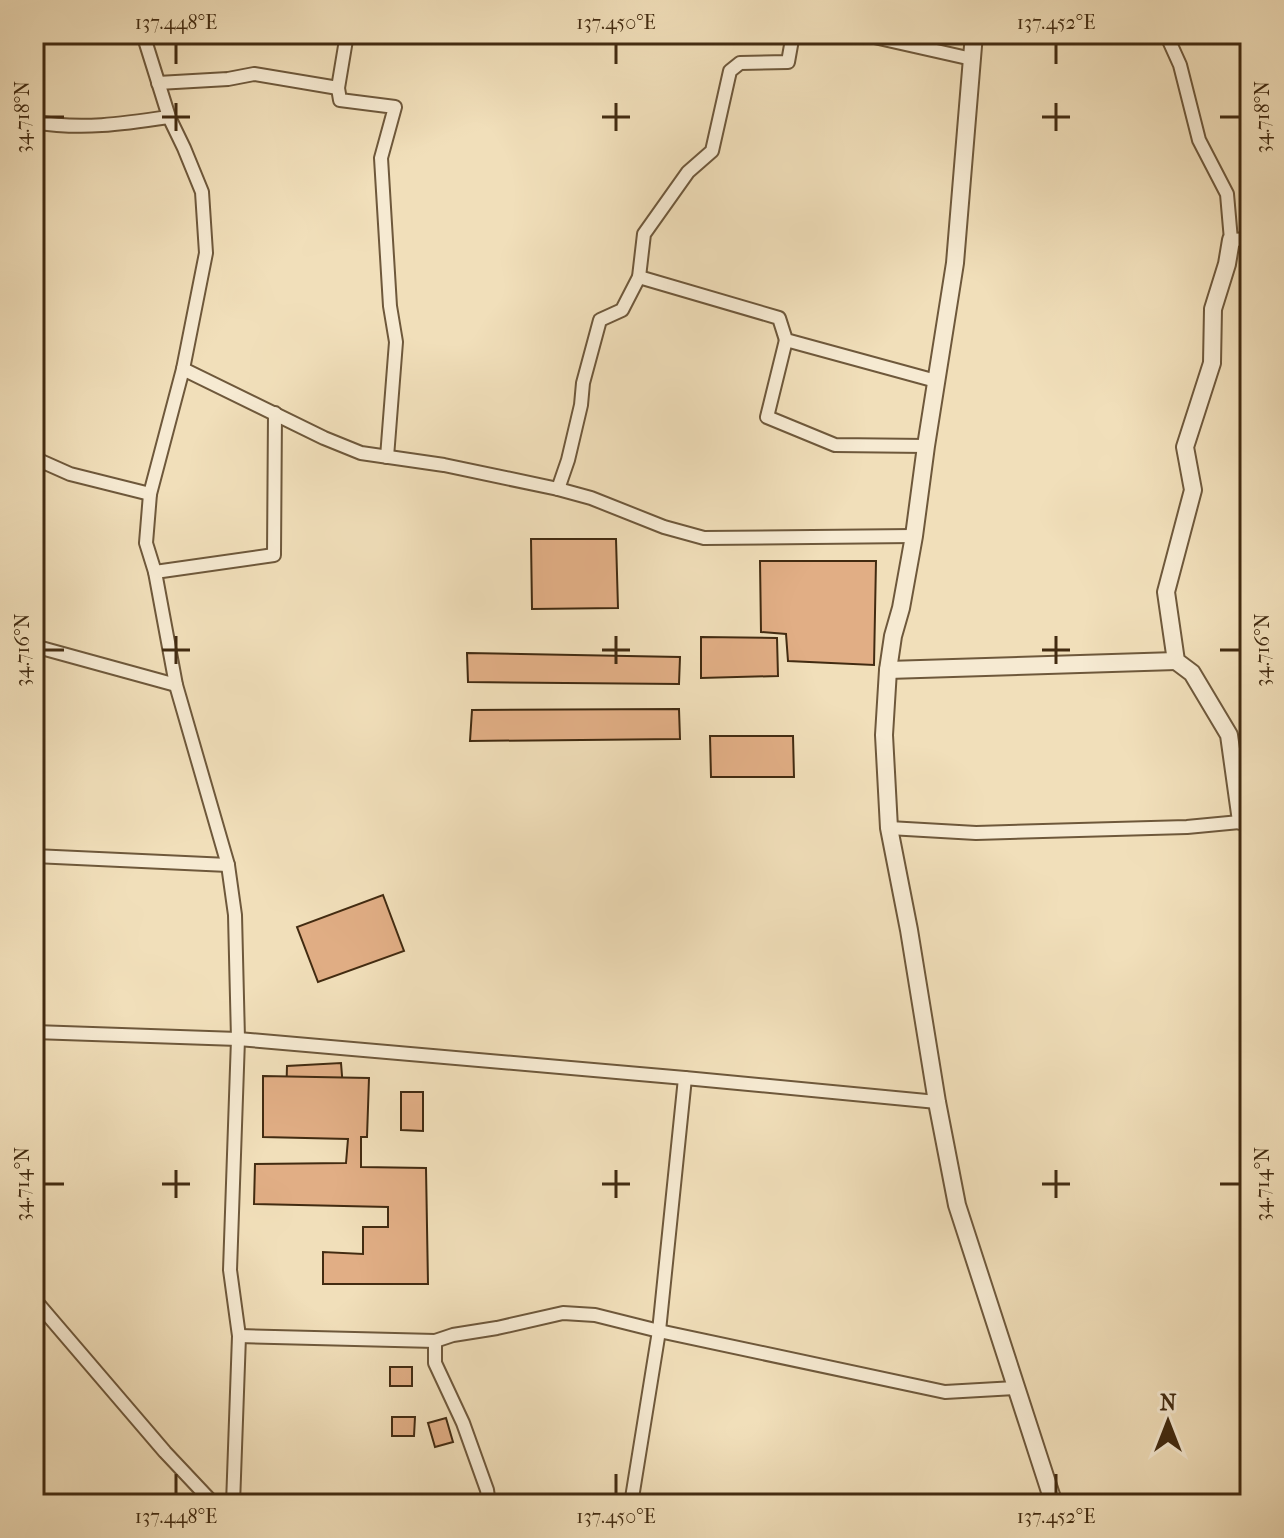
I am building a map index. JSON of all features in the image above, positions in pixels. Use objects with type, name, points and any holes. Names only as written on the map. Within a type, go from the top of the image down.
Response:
[{"type":"street","points":[[143,34],[169,117],[202,192],[206,253],[183,369],[150,494],[146,543],[155,572],[176,685],[228,865],[235,915],[238,1039],[230,1270],[239,1336],[233,1504]]},
{"type":"street","points":[[347,34],[338,88],[340,100],[395,107],[381,158],[390,306],[396,342],[387,457]]},
{"type":"street","points":[[558,489],[568,460],[583,383],[600,320],[622,310],[639,277],[644,234],[688,172],[712,151],[730,71],[740,63],[788,62],[793,34]]},
{"type":"street","points":[[861,34],[972,59]]},
{"type":"street","points":[[974,34],[955,263],[914,536],[888,670],[884,735],[889,828],[957,1205],[1054,1504]]},
{"type":"street","points":[[1166,34],[1180,65],[1199,140],[1227,194],[1231,240],[1213,309],[1212,363],[1185,447],[1193,490],[1166,592],[1176,661]]},
{"type":"street","points":[[158,83],[228,79],[254,74],[338,88]]},
{"type":"street","points":[[34,122],[61,127],[109,126],[169,117]]},
{"type":"street","points":[[1231,240],[1250,239]]},
{"type":"street","points":[[639,277],[779,318],[786,340],[767,417],[835,445],[926,446]]},
{"type":"street","points":[[786,340],[936,381]]},
{"type":"street","points":[[183,369],[361,453],[444,465],[558,489],[704,538],[914,536]]},
{"type":"street","points":[[155,572],[274,555],[275,413]]},
{"type":"street","points":[[34,458],[70,474],[150,494]]},
{"type":"street","points":[[34,646],[176,685]]},
{"type":"street","points":[[888,670],[1176,661],[1192,673],[1229,735],[1246,821],[1187,827],[976,833],[889,828]]},
{"type":"street","points":[[34,856],[228,865]]},
{"type":"street","points":[[34,1032],[238,1039],[937,1102]]},
{"type":"street","points":[[631,1504],[659,1331],[685,1078]]},
{"type":"street","points":[[34,1299],[165,1452],[214,1504]]},
{"type":"street","points":[[239,1336],[435,1341],[563,1313],[595,1315],[945,1392],[1015,1388]]},
{"type":"street","points":[[435,1341],[435,1363],[463,1423],[489,1504]]},
{"type":"building","points":[[531,539],[616,539],[618,608],[532,609]]},
{"type":"building","points":[[760,561],[876,561],[874,665],[788,661],[786,634],[761,632]]},
{"type":"building","points":[[701,637],[777,638],[778,676],[701,678]]},
{"type":"building","points":[[467,653],[680,657],[679,684],[468,682]]},
{"type":"building","points":[[679,709],[680,739],[470,741],[472,710]]},
{"type":"building","points":[[710,736],[793,736],[794,777],[711,777]]},
{"type":"building","points":[[383,895],[404,951],[318,982],[297,927]]},
{"type":"building","points":[[341,1063],[344,1101],[286,1103],[287,1066]]},
{"type":"building","points":[[263,1076],[369,1078],[367,1137],[361,1137],[361,1167],[426,1168],[428,1284],[323,1284],[323,1252],[363,1254],[363,1227],[388,1227],[388,1207],[254,1204],[255,1164],[346,1163],[348,1139],[263,1137]]},
{"type":"building","points":[[401,1092],[423,1092],[423,1131],[401,1130]]},
{"type":"building","points":[[390,1367],[412,1367],[412,1386],[390,1386]]},
{"type":"building","points":[[392,1417],[415,1417],[414,1436],[392,1436]]},
{"type":"building","points":[[446,1418],[453,1442],[435,1447],[428,1423]]}]
